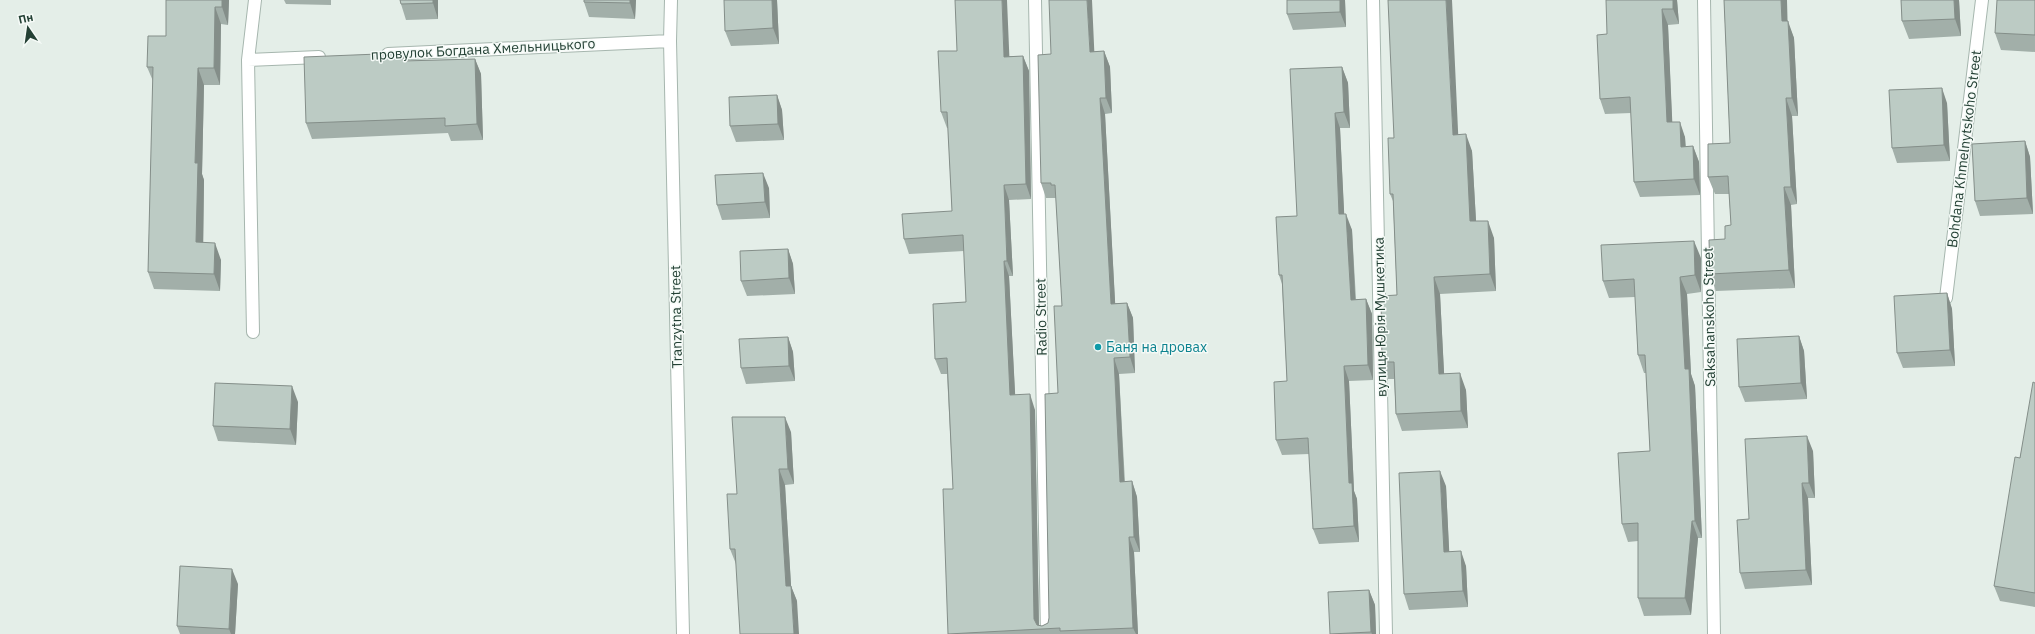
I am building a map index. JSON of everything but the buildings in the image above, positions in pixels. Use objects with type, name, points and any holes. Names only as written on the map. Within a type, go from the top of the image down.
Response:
[{"type":"street","points":[[253,332],[248,60],[255,0]]},
{"type":"street","name":"Tranzytna Street","points":[[671,0],[670,41],[683,634]]},
{"type":"street","name":"Radio Street","points":[[1034,0],[1046,634]]},
{"type":"street","name":"вулиця Юрія Мушкетика","points":[[1373,0],[1386,634]]},
{"type":"street","name":"Saksahanskoho Street","points":[[1704,0],[1714,634]]},
{"type":"street","name":"Bohdana Khmelnytskoho Street","points":[[1946,298],[1982,0]]},
{"type":"street","name":"провулок Богдана Хмельницького","points":[[376,54],[670,41]]},
{"type":"street","points":[[248,60],[328,56]]},
{"type":"place","name":"Баня на дровах","points":[[1098,347]]}]
